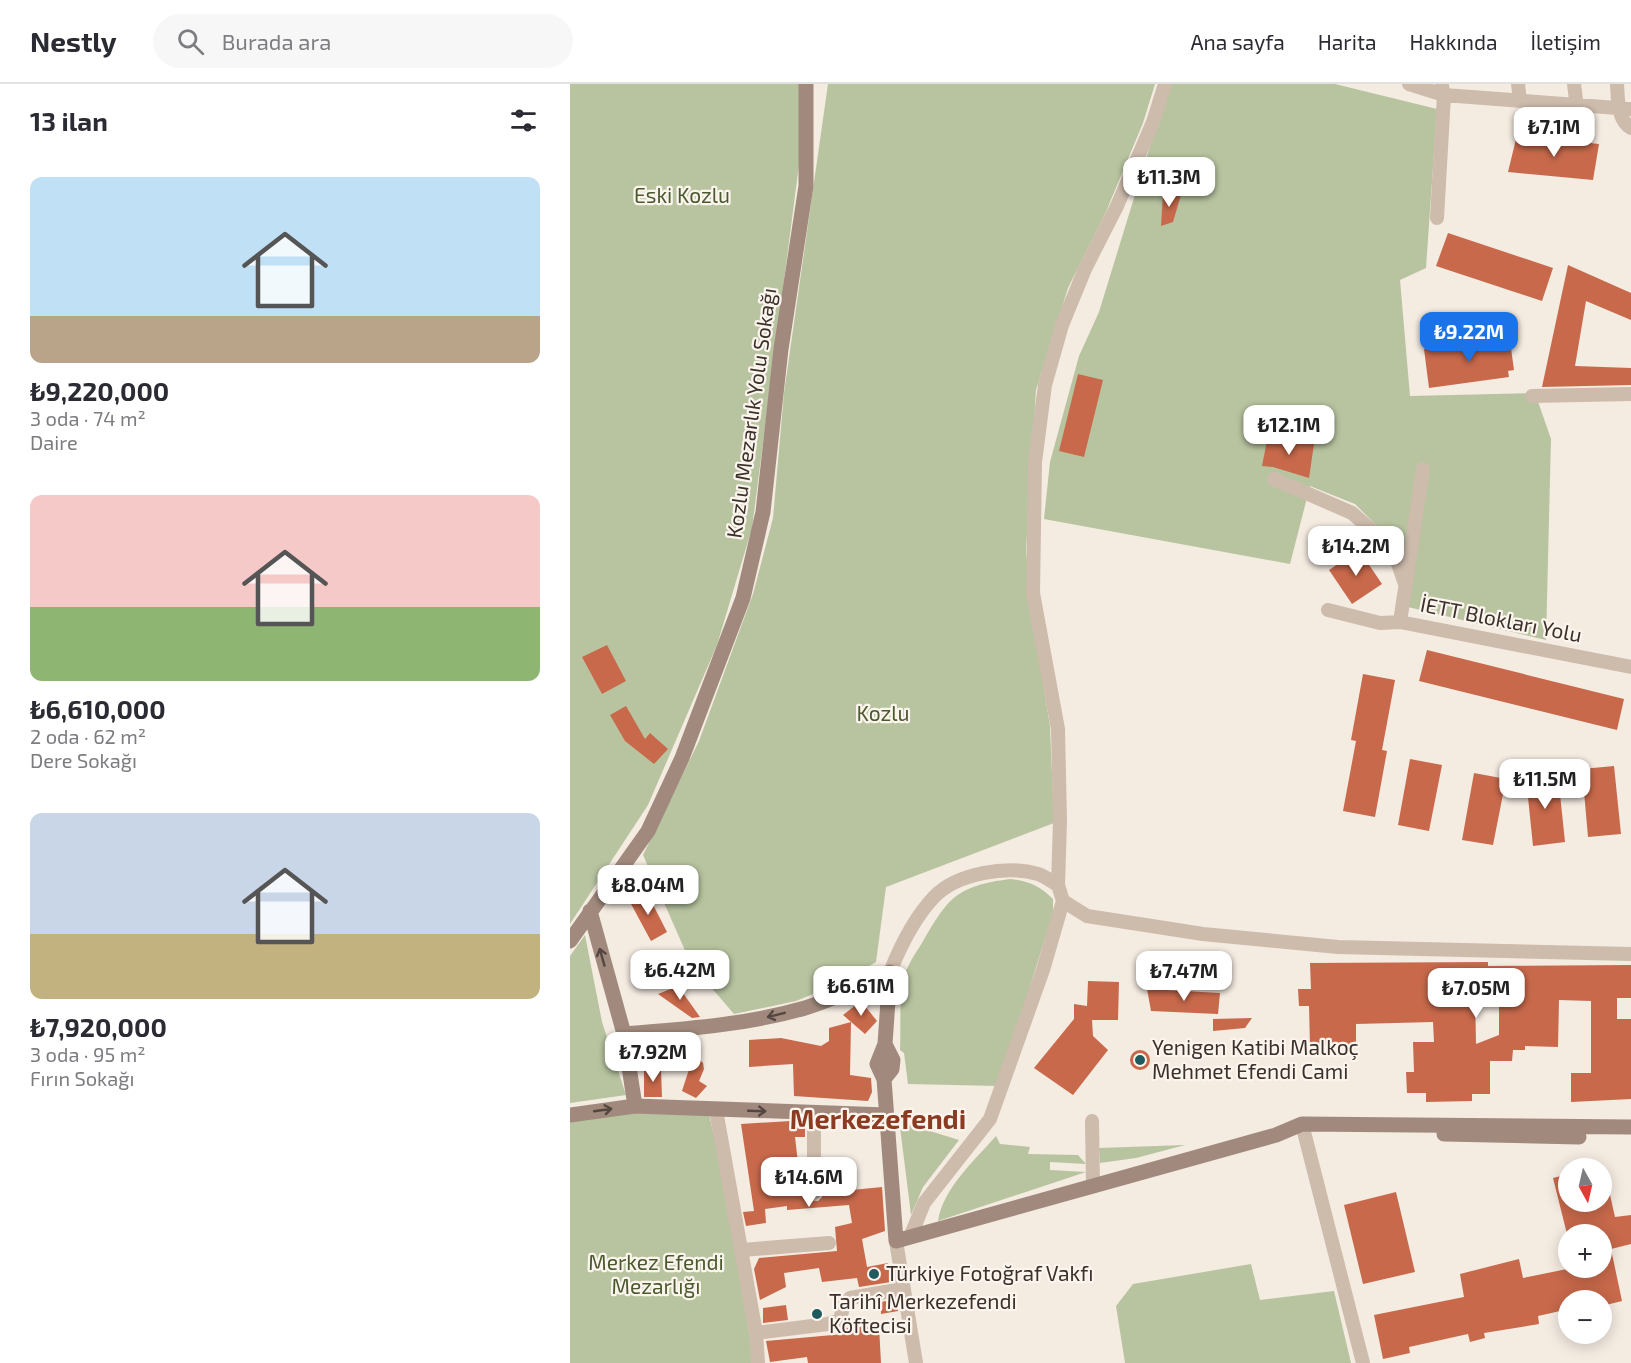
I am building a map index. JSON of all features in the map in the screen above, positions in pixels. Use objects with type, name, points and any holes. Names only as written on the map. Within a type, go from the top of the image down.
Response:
[{"type":"street","points":[[911,1235],[924,1203],[990,1119],[1043,970],[1063,901],[1058,885],[1060,821],[1058,729],[1033,593],[1035,462],[1039,429],[1045,385],[1062,325],[1085,269],[1117,206],[1153,122],[1166,84]]},
{"type":"street","points":[[1409,84],[1577,107],[1625,110]]},
{"type":"street","points":[[1518,84],[1520,100]]},
{"type":"street","points":[[1574,84],[1577,107]]},
{"type":"street","points":[[1617,84],[1625,110],[1626,125],[1631,128]]},
{"type":"street","name":"Kozlu Mezarlık Yolu Sokağı","points":[[570,941],[648,831],[682,758],[743,598],[764,512],[781,349],[806,186],[808,89]]},
{"type":"street","points":[[1437,218],[1443,89]]},
{"type":"street","points":[[1532,396],[1631,394]]},
{"type":"street","points":[[1400,622],[1423,469]]},
{"type":"street","points":[[1275,479],[1352,513],[1393,549],[1404,584]]},
{"type":"street","name":"İETT Blokları Yolu","points":[[1328,610],[1380,623],[1400,622],[1631,667]]},
{"type":"street","points":[[916,1363],[896,1241],[884,1078],[877,1064],[885,1044],[890,972],[900,948],[934,897],[951,885],[971,877],[1018,871],[1039,874],[1058,885]]},
{"type":"street","points":[[1063,901],[1087,916],[1203,934],[1338,947],[1631,954]]},
{"type":"street","points":[[590,911],[624,1034],[635,1106]]},
{"type":"street","points":[[624,1034],[722,1025],[769,1017],[807,1007],[890,972]]},
{"type":"street","points":[[570,1115],[635,1106],[886,1115]]},
{"type":"street","points":[[716,1110],[756,1333],[758,1363]]},
{"type":"street","points":[[814,1112],[814,1193]]},
{"type":"street","points":[[1092,1121],[1093,1185]]},
{"type":"street","points":[[896,1241],[1276,1135],[1302,1124],[1405,1127],[1469,1135],[1631,1137]]},
{"type":"street","points":[[1302,1124],[1363,1363]]},
{"type":"street","points":[[1405,1127],[1442,1124],[1631,1127]]},
{"type":"street","points":[[742,1250],[829,1243]]},
{"type":"street","points":[[756,1333],[828,1324],[840,1320],[843,1307],[850,1298],[903,1289]]},
{"type":"green space","name":"Eski Kozlu","points":[[570,84],[803,84],[807,103],[752,528],[717,645],[648,805],[570,924]]},
{"type":"green space","name":"Kozlu","points":[[828,84],[1155,84],[1143,123],[1105,214],[1068,288],[1036,390],[1026,550],[1032,617],[1050,726],[1054,823],[886,887],[876,962],[838,984],[796,1001],[734,1014],[691,964],[643,855],[699,741],[753,594],[773,518],[784,393]]},
{"type":"green space","points":[[1169,84],[1335,84],[1437,109],[1426,268],[1400,280],[1410,396],[1535,393],[1551,439],[1546,640],[1408,607],[1401,550],[1355,504],[1310,486],[1290,564],[1044,519],[1050,462],[1079,356],[1099,312]]},
{"type":"green space","points":[[1010,879],[1029,883],[1043,891],[1053,899],[1053,913],[999,1086],[908,1084],[904,1053],[900,1050],[902,989],[908,965],[939,915],[956,897],[965,890],[977,886]]},
{"type":"green space","points":[[585,935],[602,1022],[626,1095],[570,1103],[570,956]]},
{"type":"green space","name":"Merkez Efendi Mezarlığı","points":[[633,1112],[709,1114],[735,1229],[753,1363],[570,1363],[570,1122]]},
{"type":"green space","points":[[904,1123],[959,1140],[923,1187],[911,1215],[900,1127]]},
{"type":"green space","points":[[996,1136],[1000,1144],[1030,1147],[1028,1154],[1078,1155],[1086,1164],[1050,1162],[1050,1170],[1086,1172],[938,1221],[946,1197],[953,1186]]},
{"type":"green space","points":[[1185,1145],[1136,1158],[1100,1163],[1099,1148]]},
{"type":"green space","points":[[1251,1264],[1260,1300],[1334,1291],[1351,1363],[1125,1363],[1116,1306],[1133,1284]]},
{"type":"building","points":[[1517,135],[1599,144],[1593,180],[1508,172]]},
{"type":"building","points":[[1163,194],[1181,195],[1173,222],[1161,226]]},
{"type":"building","points":[[1448,233],[1553,268],[1542,301],[1436,266]]},
{"type":"building","points":[[1568,265],[1631,293],[1631,320],[1586,301],[1575,366],[1631,368],[1631,385],[1542,387]]},
{"type":"building","points":[[1501,338],[1502,342],[1510,341],[1514,370],[1508,371],[1509,377],[1429,388],[1424,349]]},
{"type":"building","points":[[1078,374],[1103,380],[1084,457],[1059,451]]},
{"type":"building","points":[[1268,435],[1314,444],[1309,478],[1262,466]]},
{"type":"building","points":[[1359,550],[1382,584],[1352,604],[1329,570]]},
{"type":"building","points":[[607,645],[626,681],[602,694],[582,657]]},
{"type":"building","points":[[1427,650],[1624,699],[1617,730],[1419,681]]},
{"type":"building","points":[[1363,674],[1395,680],[1382,750],[1387,751],[1375,817],[1343,811],[1356,741],[1351,740]]},
{"type":"building","points":[[626,706],[645,739],[650,733],[668,749],[654,764],[625,741],[610,715]]},
{"type":"building","points":[[1410,759],[1442,765],[1429,831],[1398,825]]},
{"type":"building","points":[[1614,766],[1621,834],[1588,837],[1582,769]]},
{"type":"building","points":[[1474,773],[1506,779],[1493,845],[1462,840]]},
{"type":"building","points":[[1558,775],[1565,842],[1533,846],[1526,778]]},
{"type":"building","points":[[646,891],[667,932],[651,941],[630,902]]},
{"type":"building","points":[[1488,962],[1488,966],[1631,965],[1631,998],[1617,998],[1617,1019],[1631,1019],[1631,1099],[1571,1102],[1571,1073],[1591,1073],[1591,1001],[1559,1000],[1558,1047],[1525,1046],[1525,1050],[1513,1050],[1512,1061],[1490,1061],[1490,1094],[1472,1094],[1472,1101],[1426,1102],[1426,1093],[1407,1093],[1406,1072],[1414,1072],[1413,1042],[1434,1042],[1433,1022],[1356,1024],[1356,1045],[1310,1046],[1309,1006],[1299,1006],[1298,989],[1311,989],[1310,963]],"holes":[[[1475,990],[1499,990],[1499,1035],[1476,1044]]]},
{"type":"building","points":[[1088,981],[1119,982],[1118,1020],[1092,1020],[1093,1036],[1108,1050],[1073,1095],[1034,1068],[1074,1019],[1074,1004],[1087,1006]]},
{"type":"building","points":[[678,986],[700,1017],[692,1018],[658,994]]},
{"type":"building","points":[[1147,989],[1220,993],[1218,1014],[1151,1011]]},
{"type":"building","points":[[861,1001],[877,1021],[865,1034],[843,1015]]},
{"type":"building","points":[[1252,1018],[1245,1028],[1213,1031],[1213,1019]]},
{"type":"building","points":[[851,1022],[850,1075],[871,1078],[872,1092],[868,1101],[794,1096],[793,1064],[749,1067],[749,1040],[781,1038],[821,1046],[829,1041],[829,1028]]},
{"type":"building","name":"Yenigen Katibi Malkoç Mehmet Efendi Cami","points":[[1136,1050],[1144,1050],[1150,1056],[1150,1064],[1144,1070],[1136,1070],[1130,1064],[1130,1056]]},
{"type":"building","points":[[694,1054],[703,1063],[704,1069],[699,1081],[707,1086],[696,1098],[682,1091]]},
{"type":"building","points":[[644,1069],[661,1070],[662,1097],[644,1097]]},
{"type":"building","points":[[805,1122],[805,1137],[795,1137],[799,1171],[805,1170],[805,1194],[809,1200],[818,1201],[822,1197],[823,1162],[848,1159],[852,1190],[882,1187],[885,1231],[862,1239],[867,1267],[888,1263],[891,1282],[859,1287],[857,1278],[822,1282],[819,1268],[784,1273],[786,1287],[760,1300],[754,1269],[759,1258],[837,1251],[835,1227],[852,1223],[849,1205],[787,1210],[787,1206],[765,1209],[766,1223],[746,1226],[743,1212],[754,1211],[741,1124]]},
{"type":"building","points":[[1558,1177],[1558,1198],[1553,1178]]},
{"type":"building","points":[[1396,1192],[1415,1272],[1363,1284],[1344,1205]]},
{"type":"building","points":[[1612,1204],[1615,1217],[1631,1215],[1631,1244],[1612,1249],[1612,1224],[1564,1224],[1562,1212],[1612,1212]]},
{"type":"building","points":[[1612,1254],[1622,1301],[1612,1304],[1612,1290],[1558,1290],[1558,1311],[1538,1316],[1539,1324],[1484,1333],[1485,1338],[1470,1342],[1468,1334],[1409,1347],[1410,1353],[1383,1359],[1374,1315],[1464,1297],[1460,1274],[1519,1259],[1523,1278],[1558,1271],[1558,1278],[1612,1278]]},
{"type":"building","points":[[896,1299],[898,1311],[881,1314],[881,1302]]},
{"type":"building","points":[[786,1305],[788,1320],[763,1323],[763,1308]]},
{"type":"building","points":[[879,1326],[881,1363],[808,1363],[807,1357],[770,1362],[766,1341],[844,1334],[844,1328]]},
{"type":"place","name":"Yenigen Katibi Malkoç Mehmet Efendi Cami","points":[[1140,1060]]},
{"type":"place","name":"Türkiye Fotoğraf Vakfı","points":[[874,1274]]},
{"type":"place","name":"Tarihî Merkezefendi Köftecisi","points":[[817,1314]]},
{"type":"district","name":"Merkezefendi","points":[[878,1120]]}]
